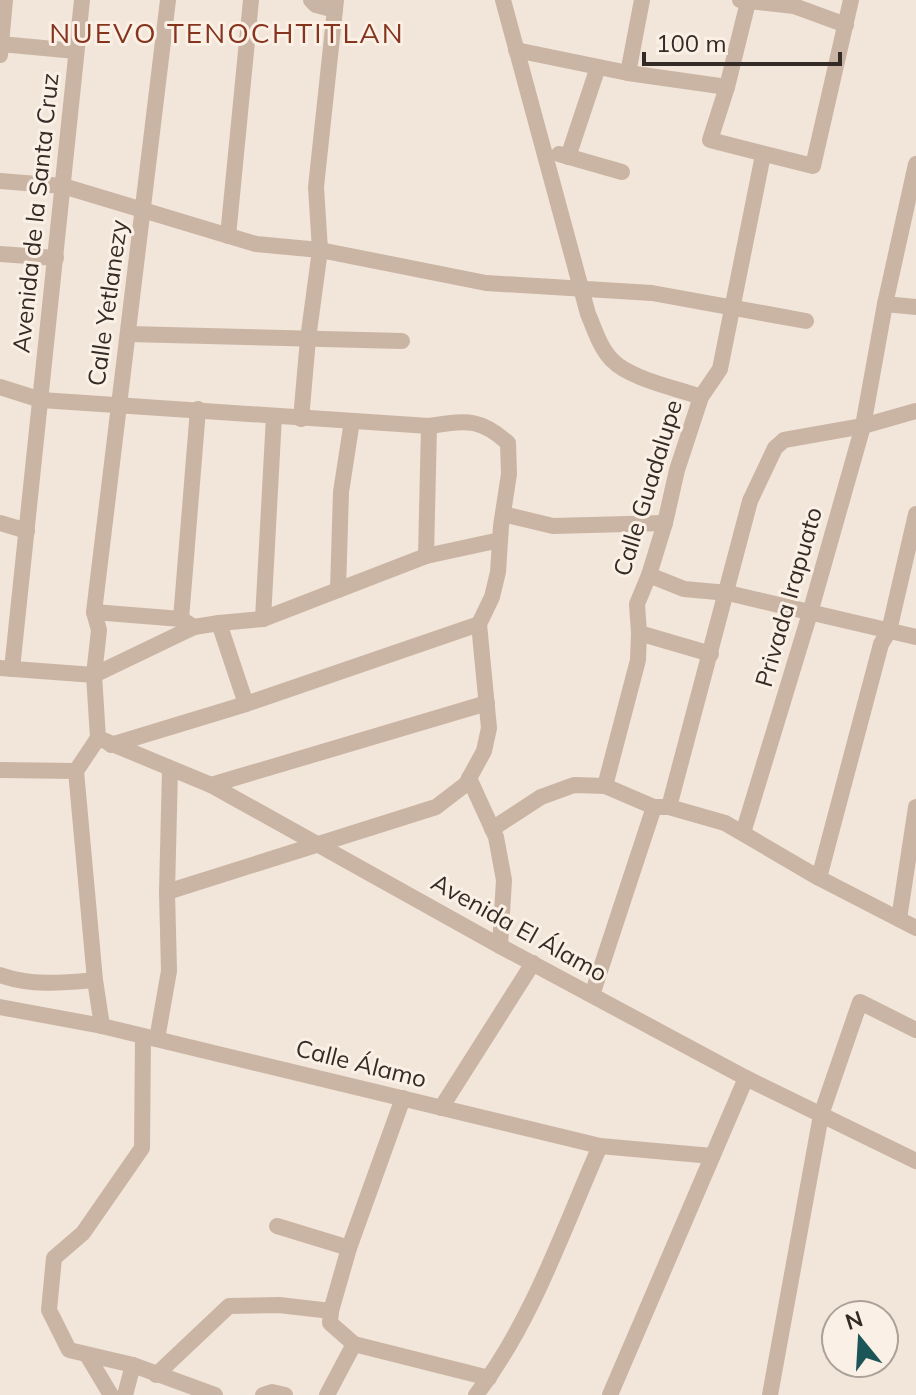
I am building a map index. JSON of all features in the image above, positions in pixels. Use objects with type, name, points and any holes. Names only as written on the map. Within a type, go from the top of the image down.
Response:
[{"type":"street","points":[[5,0],[0,48],[76,51]]},
{"type":"street","name":"Avenida de la Santa Cruz","points":[[6,668],[27,531],[82,0]]},
{"type":"street","name":"Calle Yetlanezy","points":[[105,742],[94,675],[99,630],[94,612],[168,0]]},
{"type":"street","points":[[228,236],[251,0]]},
{"type":"street","points":[[301,419],[320,250],[316,187],[336,5],[316,5],[311,0]]},
{"type":"street","points":[[503,0],[588,314],[600,343],[611,359],[626,371],[701,397]]},
{"type":"street","points":[[628,73],[642,0]]},
{"type":"street","points":[[846,25],[794,6],[744,1],[727,87],[710,140],[813,166],[846,25],[851,0]]},
{"type":"street","points":[[516,50],[628,73],[727,87]]},
{"type":"street","points":[[568,157],[598,67]]},
{"type":"street","points":[[543,149],[622,172]]},
{"type":"street","name":"Calle Guadalupe","points":[[605,786],[638,660],[637,604],[649,575],[677,470],[701,397],[720,369],[763,155]]},
{"type":"street","name":"Privada Irapuato","points":[[743,833],[863,426],[885,304],[916,164]]},
{"type":"street","points":[[0,181],[63,186],[256,244],[320,250],[486,283],[652,293],[806,321]]},
{"type":"street","points":[[0,254],[56,258]]},
{"type":"street","points":[[885,304],[916,307]]},
{"type":"street","points":[[128,334],[402,341]]},
{"type":"street","points":[[0,387],[41,400],[198,409],[301,419],[429,426],[472,420],[493,429],[508,443],[509,474],[495,584],[479,624],[489,728],[484,751],[466,784],[436,807],[167,892]]},
{"type":"street","points":[[188,623],[198,409]]},
{"type":"street","points":[[592,995],[661,807],[711,654],[750,501],[775,448],[784,440],[863,426],[916,411]]},
{"type":"street","points":[[263,619],[274,416]]},
{"type":"street","points":[[338,590],[341,492],[352,421]]},
{"type":"street","points":[[426,556],[429,426]]},
{"type":"street","points":[[503,514],[553,526],[665,523]]},
{"type":"street","points":[[819,878],[881,644],[889,631],[916,514]]},
{"type":"street","points":[[0,523],[27,531]]},
{"type":"street","points":[[94,612],[188,623],[263,619],[426,556],[500,540]]},
{"type":"street","points":[[649,575],[684,589],[728,593],[916,637]]},
{"type":"street","points":[[6,668],[94,675],[188,623]]},
{"type":"street","points":[[219,623],[246,704]]},
{"type":"street","points":[[0,770],[76,771],[105,742],[246,704],[479,624]]},
{"type":"street","points":[[639,633],[711,654]]},
{"type":"street","points":[[211,785],[487,703]]},
{"type":"street","name":"Avenida El Álamo","points":[[105,742],[211,785],[746,1078],[916,1161]]},
{"type":"street","points":[[170,769],[169,971],[150,1037],[142,1148],[83,1233],[54,1258],[49,1310],[69,1350],[133,1365],[215,1395]]},
{"type":"street","points":[[76,771],[102,1026]]},
{"type":"street","points":[[469,778],[492,829],[504,880],[500,946]]},
{"type":"street","points":[[492,829],[541,797],[574,785],[605,786],[661,807],[725,823],[819,878],[916,928]]},
{"type":"street","points":[[899,919],[916,807]]},
{"type":"street","points":[[441,1108],[533,963]]},
{"type":"street","points":[[0,975],[19,981],[55,984],[95,980]]},
{"type":"street","points":[[770,1395],[821,1115],[860,1002],[916,1030]]},
{"type":"street","name":"Calle Álamo","points":[[0,1007],[150,1037],[600,1146],[712,1156]]},
{"type":"street","points":[[610,1395],[746,1078]]},
{"type":"street","points":[[331,1317],[349,1248],[403,1098]]},
{"type":"street","points":[[476,1395],[525,1318],[600,1146]]},
{"type":"street","points":[[277,1226],[349,1248]]},
{"type":"street","points":[[156,1375],[229,1306],[279,1305],[331,1317],[354,1344],[489,1378]]},
{"type":"street","points":[[327,1395],[354,1344]]},
{"type":"street","points":[[87,1355],[111,1395]]},
{"type":"street","points":[[125,1395],[133,1365]]},
{"type":"street","points":[[263,1395],[272,1392],[285,1395]]},
{"type":"district","name":"NUEVO TENOCHTITLAN","points":[[227,33]]}]
